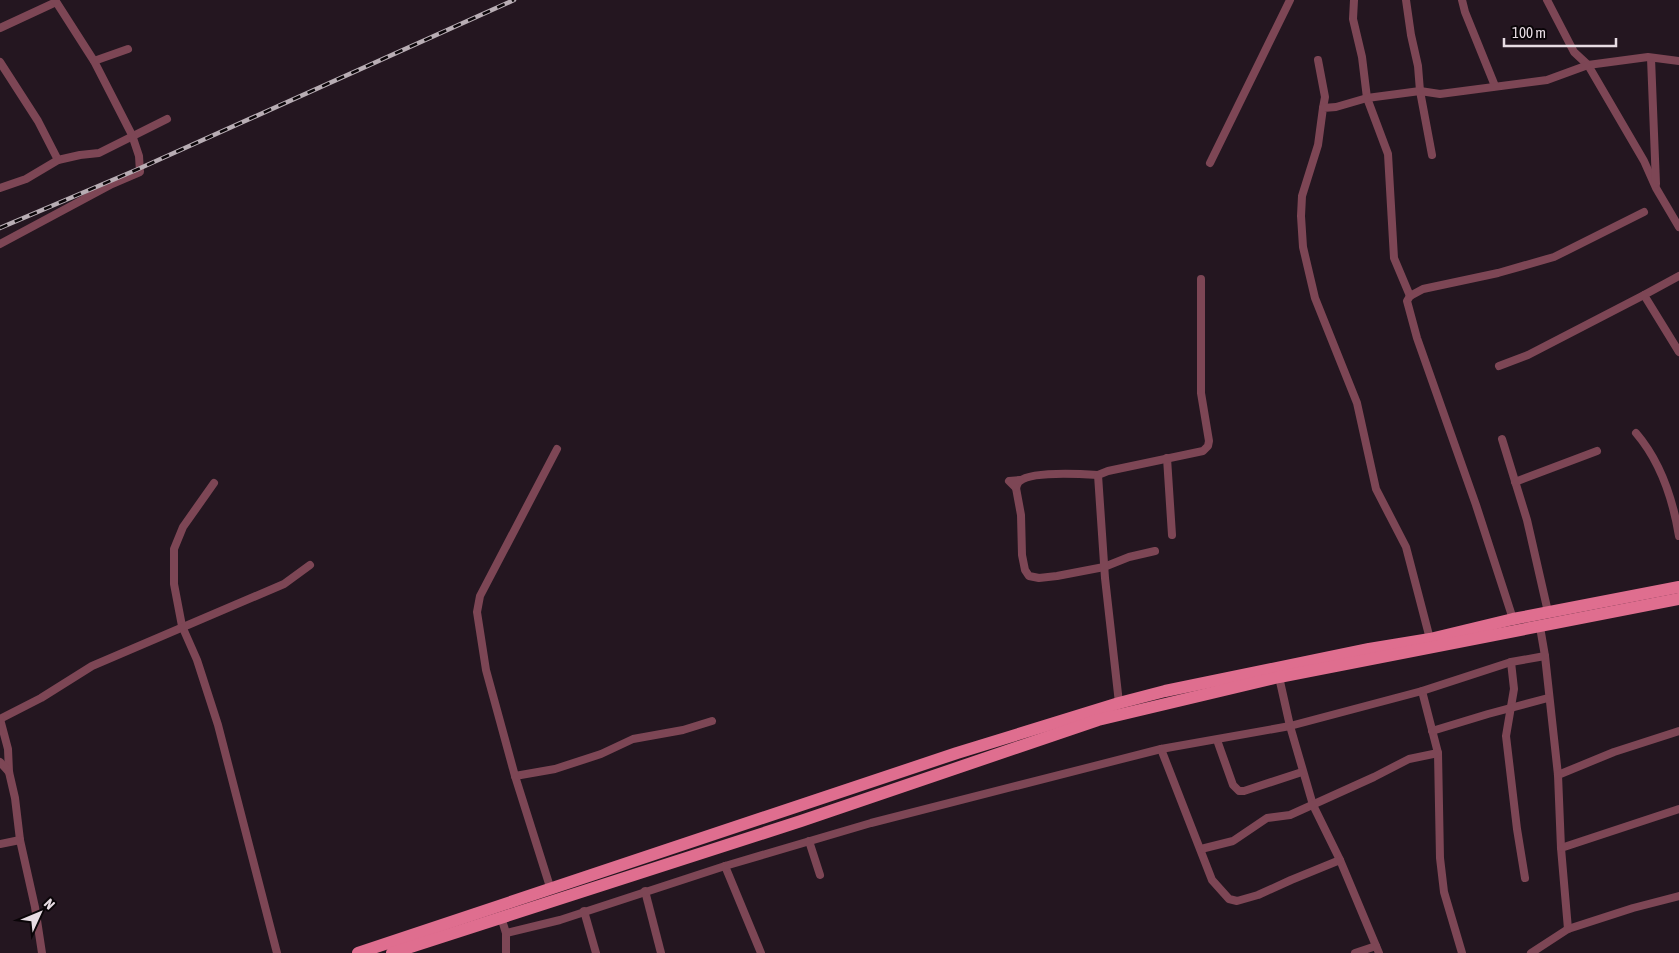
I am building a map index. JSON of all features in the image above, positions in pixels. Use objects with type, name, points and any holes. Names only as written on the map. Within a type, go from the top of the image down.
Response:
[{"type":"main road","points":[[358,953],[957,753],[1119,703],[1165,691],[1369,649],[1430,639],[1513,619],[1679,587]]},
{"type":"main road","points":[[392,953],[801,821],[1098,720],[1279,677],[1679,599]]},
{"type":"main road","points":[[957,753],[960,767]]},
{"type":"street","points":[[1210,163],[1290,0]]},
{"type":"street","points":[[1354,0],[1352,19],[1362,58],[1367,98],[1388,154],[1394,258],[1410,296]]},
{"type":"street","points":[[1406,0],[1432,155]]},
{"type":"street","points":[[1462,0],[1495,86]]},
{"type":"street","points":[[1547,0],[1574,52],[1588,64],[1644,161],[1656,188],[1679,227]]},
{"type":"street","points":[[0,28],[55,1],[94,61],[132,135],[139,156],[140,172],[112,184],[0,244]]},
{"type":"street","points":[[94,61],[128,49]]},
{"type":"street","points":[[1323,108],[1336,107],[1367,98],[1420,90],[1440,94],[1547,80],[1588,64],[1648,57],[1679,61]]},
{"type":"street","points":[[1651,58],[1656,188]]},
{"type":"street","points":[[1318,60],[1324,97],[1318,145],[1302,196],[1303,247],[1315,298],[1357,403],[1376,488],[1406,546],[1430,639]]},
{"type":"street","points":[[0,62],[38,121],[58,160]]},
{"type":"street","points":[[0,188],[26,179],[58,160],[99,153],[167,119]]},
{"type":"street","points":[[1513,619],[1476,505],[1410,317],[1407,301],[1410,296],[1423,289],[1498,273],[1554,256],[1644,212]]},
{"type":"street","points":[[1499,366],[1528,355],[1679,276]]},
{"type":"street","points":[[1155,551],[1104,567],[1057,576],[1039,578],[1029,576],[1025,570],[1022,555],[1018,484],[1036,476],[1070,472],[1098,475],[1108,471],[1203,451],[1208,446],[1209,441],[1201,393],[1201,279]]},
{"type":"street","points":[[1644,295],[1679,352]]},
{"type":"street","points":[[1636,433],[1646,448],[1667,490],[1679,536]]},
{"type":"street","points":[[1502,439],[1527,520],[1548,612]]},
{"type":"street","points":[[551,890],[515,776],[486,670],[476,612],[480,596],[557,449]]},
{"type":"street","points":[[1515,482],[1597,451]]},
{"type":"street","points":[[1167,458],[1172,535]]},
{"type":"street","points":[[1098,475],[1104,567],[1119,703]]},
{"type":"street","points":[[214,483],[183,527],[174,549],[174,584],[182,626],[197,660],[218,725],[277,953]]},
{"type":"street","points":[[42,953],[35,907],[20,840],[15,798],[9,772],[8,749],[0,719],[41,698],[92,666],[284,584],[310,565]]},
{"type":"street","points":[[1540,627],[1558,775],[1561,848],[1568,929]]},
{"type":"street","points":[[506,933],[560,920],[645,891],[871,822],[1161,749],[1290,726],[1422,691],[1511,662],[1545,656]]},
{"type":"street","points":[[1511,662],[1514,689],[1506,736],[1525,878]]},
{"type":"street","points":[[1279,677],[1290,726],[1312,805],[1340,860],[1377,949],[1354,953]]},
{"type":"street","points":[[1422,691],[1438,753],[1441,866],[1444,892],[1462,953]]},
{"type":"street","points":[[1432,731],[1548,698]]},
{"type":"street","points":[[515,776],[555,769],[601,754],[633,740],[683,730],[712,721]]},
{"type":"street","points":[[1558,775],[1614,752],[1679,731]]},
{"type":"street","points":[[1217,740],[1233,785],[1239,791],[1302,772]]},
{"type":"street","points":[[1161,749],[1212,880],[1230,899],[1237,901],[1258,895],[1340,860]]},
{"type":"street","points":[[1201,849],[1233,841],[1262,821],[1290,814],[1312,805],[1409,759],[1438,753]]},
{"type":"street","points":[[0,762],[9,772]]},
{"type":"street","points":[[1561,848],[1679,809]]},
{"type":"street","points":[[0,844],[20,840]]},
{"type":"street","points":[[809,841],[820,875]]},
{"type":"street","points":[[725,866],[761,953]]},
{"type":"street","points":[[645,891],[661,953]]},
{"type":"street","points":[[1531,953],[1568,929],[1633,908],[1679,896]]},
{"type":"street","points":[[584,911],[596,953]]},
{"type":"street","points":[[502,918],[506,933],[506,953]]},
{"type":"railway","points":[[0,228],[136,170],[514,0]]}]
